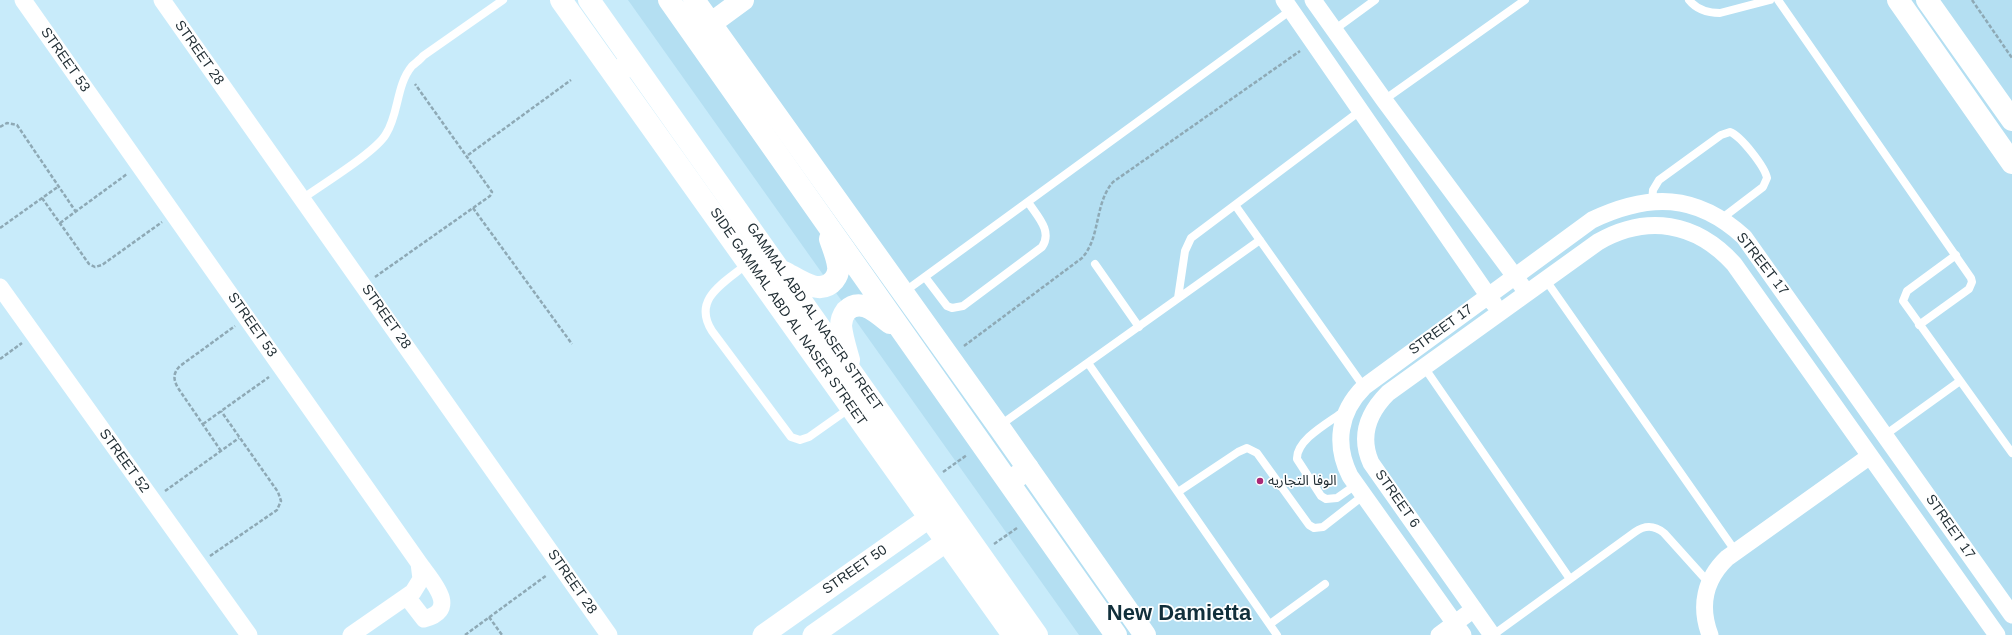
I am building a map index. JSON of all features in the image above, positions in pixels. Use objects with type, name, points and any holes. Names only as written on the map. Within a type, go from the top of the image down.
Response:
[{"type":"main road","name":"SIDE GAMMAL ABD AL NASER STREET","points":[[561,0],[852,407],[938,511]]},
{"type":"main road","name":"GAMMAL ABD AL NASER STREET","points":[[589,0],[930,481],[938,511],[956,535],[980,554],[1037,635]]},
{"type":"main road","points":[[669,0],[702,30],[904,293],[1144,635]]},
{"type":"main road","points":[[694,0],[702,30],[825,221],[1116,635]]},
{"type":"main road","points":[[702,30],[743,0]]},
{"type":"main road","points":[[1898,0],[2012,163]]},
{"type":"main road","points":[[1927,0],[2012,120]]},
{"type":"main road","points":[[615,75],[632,61]]},
{"type":"main road","points":[[779,270],[816,287],[822,288],[832,282],[838,272],[838,266],[825,221]]},
{"type":"main road","points":[[851,369],[841,325],[845,312],[850,308],[862,305],[868,307],[904,333]]},
{"type":"main road","points":[[1009,483],[1028,468]]},
{"type":"main road","points":[[956,535],[1013,635]]},
{"type":"street","name":"STREET 53","points":[[23,0],[419,563],[442,598],[443,605],[438,611],[424,619],[407,597]]},
{"type":"street","name":"STREET 28","points":[[162,0],[610,635]]},
{"type":"street","points":[[1314,0],[1384,100],[1527,292]]},
{"type":"street","points":[[1287,5],[1500,312]]},
{"type":"street","name":"STREET 17","points":[[1364,387],[1592,220],[1624,206],[1652,201],[1666,201],[1695,207],[1721,219],[1744,237],[1753,248],[2012,615]]},
{"type":"street","name":"STREET 17","points":[[1424,367],[1545,279],[1598,242],[1614,233],[1632,227],[1670,226],[1682,229],[1705,239],[1721,250],[1734,264],[1997,635]]},
{"type":"street","name":"STREET 52","points":[[0,287],[249,635]]},
{"type":"street","name":"STREET 6","points":[[1424,367],[1388,393],[1376,406],[1367,425],[1366,446],[1368,455],[1376,470],[1490,634]]},
{"type":"street","name":"STREET 6","points":[[1364,387],[1347,410],[1341,428],[1341,448],[1346,467],[1360,490],[1459,629]]},
{"type":"street","points":[[1710,635],[1704,614],[1705,593],[1708,583],[1719,565],[1870,456]]},
{"type":"street","name":"STREET 50","points":[[763,635],[938,511]]},
{"type":"street","name":"STREET 50","points":[[813,635],[956,535]]},
{"type":"street","points":[[351,635],[413,592],[421,579],[419,563]]},
{"type":"street","points":[[1439,635],[1459,629],[1474,609]]},
{"type":"lane","points":[[302,199],[375,147],[386,136],[394,120],[404,81],[411,67],[423,56],[503,0]]},
{"type":"lane","points":[[1334,30],[1375,0]]},
{"type":"lane","points":[[1384,100],[1525,0]]},
{"type":"lane","points":[[1688,0],[1693,5],[1705,12],[1720,13],[1770,0]]},
{"type":"lane","points":[[1778,0],[1971,278],[1971,286],[1967,291],[1919,325]]},
{"type":"lane","points":[[904,293],[1028,202],[1287,5]]},
{"type":"lane","points":[[1178,298],[1187,245],[1197,232],[1360,111]]},
{"type":"lane","points":[[1652,201],[1653,190],[1659,180],[1721,135],[1730,132],[1739,137],[1764,169],[1767,178],[1763,187],[1721,219]]},
{"type":"lane","points":[[925,277],[947,306],[952,308],[963,306],[1042,247],[1046,242],[1047,235],[1045,229],[1028,202]]},
{"type":"lane","points":[[1235,205],[1364,387]]},
{"type":"lane","points":[[999,427],[1260,240]]},
{"type":"lane","points":[[1956,255],[1905,294],[1904,304],[2012,453]]},
{"type":"lane","points":[[749,263],[710,295],[705,310],[706,318],[712,331],[791,437],[800,440],[810,437],[852,407]]},
{"type":"lane","points":[[1095,264],[1139,327]]},
{"type":"lane","points":[[1545,279],[1736,552]]},
{"type":"lane","points":[[1088,363],[1277,635]]},
{"type":"lane","points":[[1424,367],[1570,579]]},
{"type":"lane","points":[[1885,435],[1960,381]]},
{"type":"lane","points":[[1347,410],[1302,444],[1297,454],[1297,459],[1321,496],[1326,499],[1337,498],[1360,490]]},
{"type":"lane","points":[[1178,492],[1238,452],[1247,448],[1257,453],[1309,525],[1314,528],[1323,527],[1360,490]]},
{"type":"lane","points":[[1490,634],[1570,579],[1634,532],[1646,527],[1659,529],[1664,533],[1708,583]]},
{"type":"lane","points":[[1270,624],[1325,584]]},
{"type":"path","points":[[1972,0],[2012,58]]},
{"type":"path","points":[[949,356],[1082,258],[1091,247],[1104,195],[1113,182],[1313,42]]},
{"type":"path","points":[[363,286],[491,195],[492,190],[408,74]]},
{"type":"path","points":[[468,156],[571,80]]},
{"type":"path","points":[[0,127],[7,123],[17,125],[76,212]]},
{"type":"path","points":[[60,224],[140,166]]},
{"type":"path","points":[[0,228],[59,186]]},
{"type":"path","points":[[42,198],[89,264],[95,267],[102,265],[174,214]]},
{"type":"path","points":[[474,208],[572,344]]},
{"type":"path","points":[[221,451],[175,383],[174,374],[180,366],[246,317]]},
{"type":"path","points":[[0,359],[34,334]]},
{"type":"path","points":[[203,424],[282,368]]},
{"type":"path","points":[[198,564],[277,510],[280,506],[278,492],[221,412]]},
{"type":"path","points":[[152,500],[239,438]]},
{"type":"path","points":[[930,481],[982,445]]},
{"type":"path","points":[[980,554],[1033,517]]},
{"type":"path","points":[[465,635],[561,566]]},
{"type":"path","points":[[489,617],[502,635]]},
{"type":"shaded area","points":[[628,0],[2012,0],[2012,635],[1079,635]]},
{"type":"place","name":"الوفا التجاريه","points":[[1260,481]]},
{"type":"district","name":"New Damietta","points":[[1179,614]]}]
